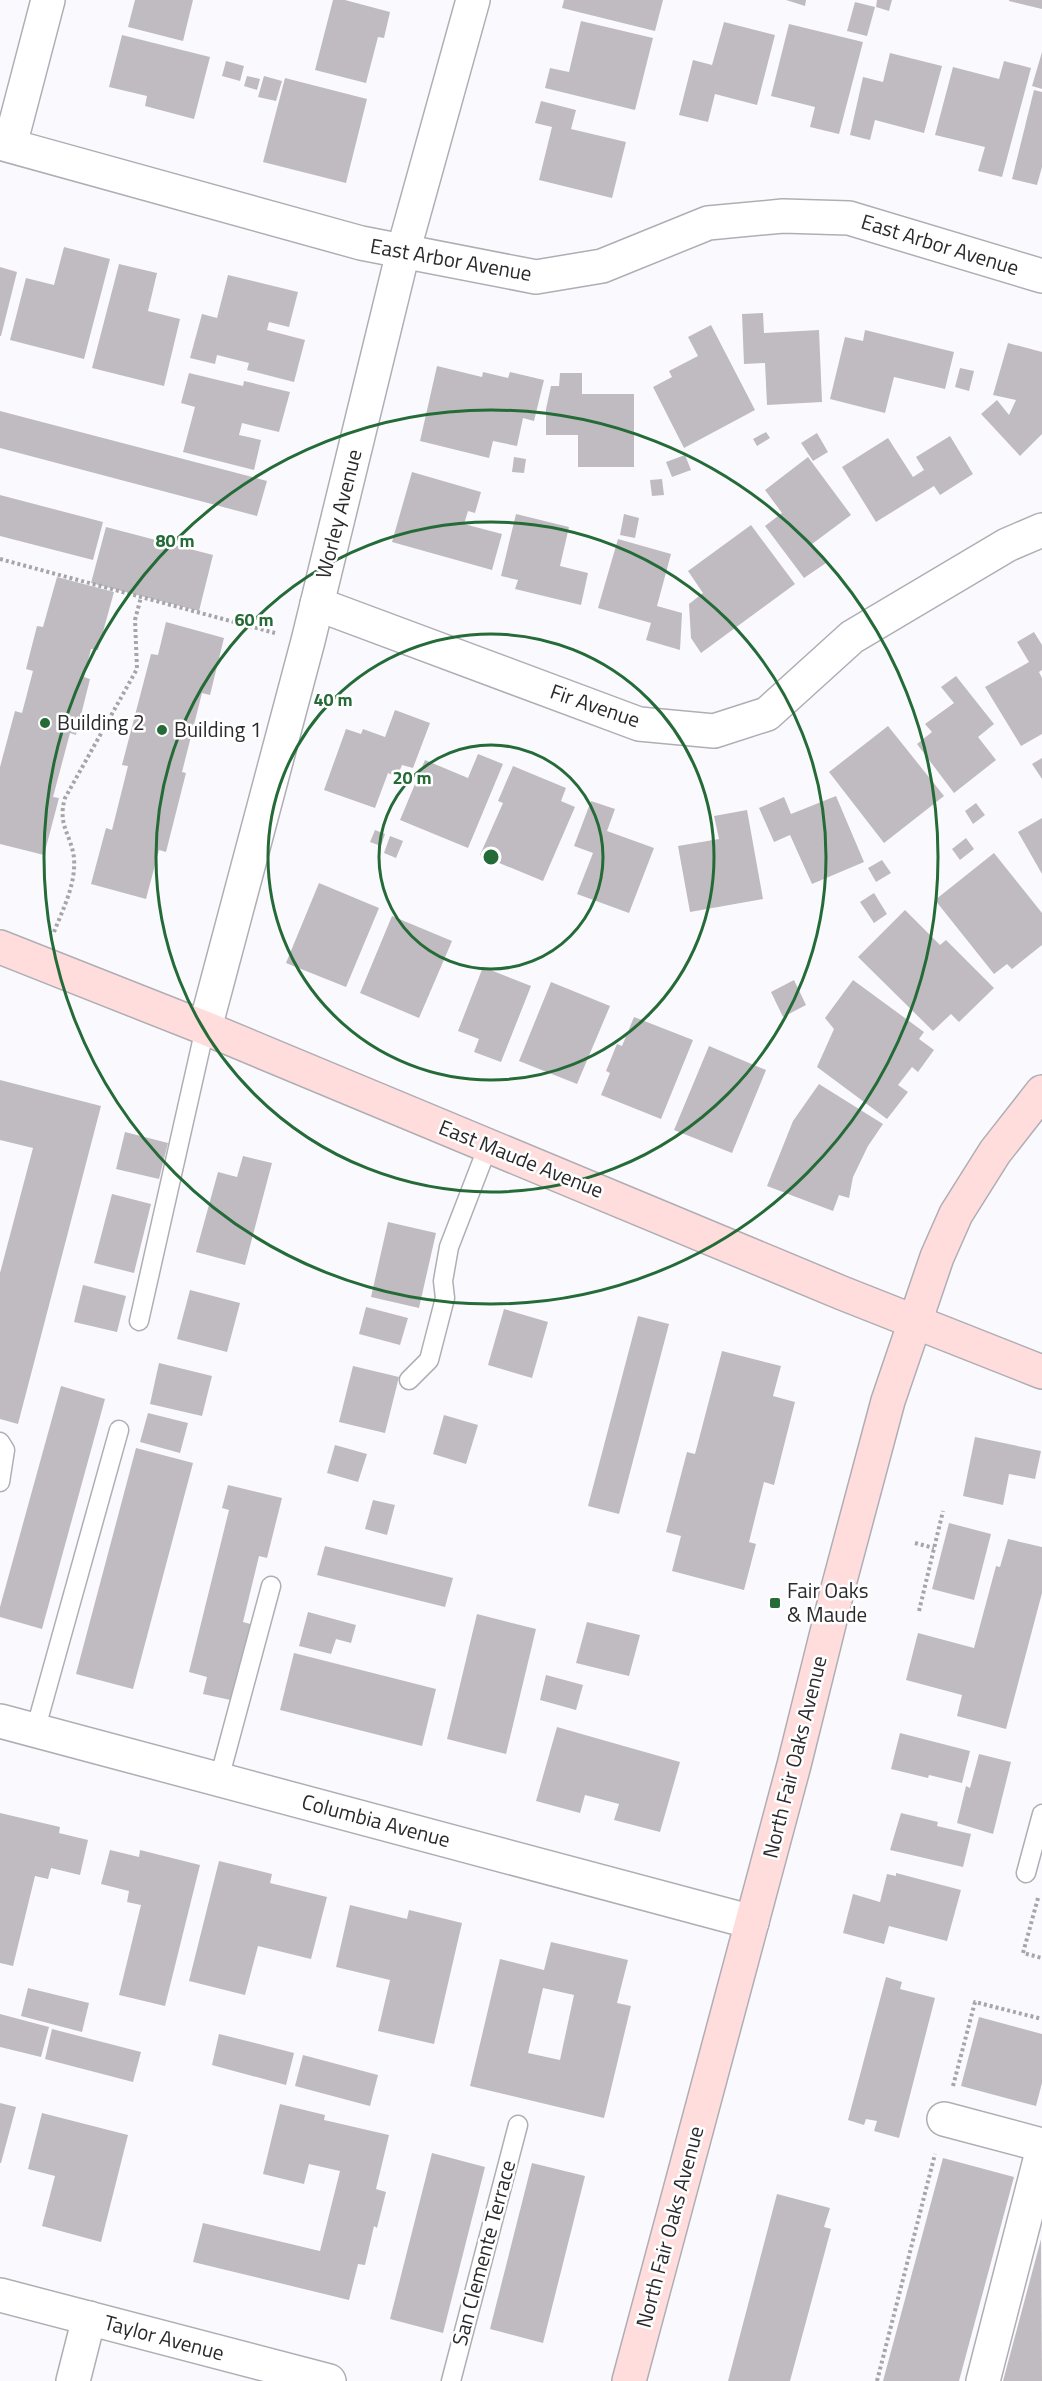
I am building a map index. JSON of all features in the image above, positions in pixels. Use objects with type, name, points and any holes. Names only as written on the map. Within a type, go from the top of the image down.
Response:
[{"type":"main road","name":"East Maude Avenue","points":[[0,947],[205,1028],[915,1322],[1042,1372]]},
{"type":"main road","name":"North Fair Oaks Avenue","points":[[629,2381],[888,1401],[937,1257],[956,1214],[995,1152],[1042,1092]]},
{"type":"street","points":[[5,144],[48,0]]},
{"type":"street","name":"Worley Avenue","points":[[205,1028],[308,641],[403,252],[472,0]]},
{"type":"street","name":"East Arbor Avenue","points":[[5,144],[361,243],[536,277],[602,266],[708,223],[783,216],[849,218],[1042,276]]},
{"type":"street","name":"Fir Avenue","points":[[317,604],[639,724],[714,731],[767,714],[852,636],[1007,545],[1042,530]]},
{"type":"street","name":"Columbia Avenue","points":[[0,1721],[752,1922]]},
{"type":"street","points":[[944,2119],[1042,2145]]},
{"type":"street","points":[[983,2381],[1042,2152]]},
{"type":"street","name":"Taylor Avenue","points":[[0,2295],[329,2381]]},
{"type":"street","points":[[73,2381],[89,2318]]},
{"type":"lane","points":[[139,1321],[205,1028]]},
{"type":"lane","points":[[409,1380],[429,1360],[445,1298],[443,1281],[449,1247],[488,1146]]},
{"type":"lane","points":[[35,1731],[119,1430]]},
{"type":"lane","points":[[0,1442],[5,1450],[0,1482]]},
{"type":"lane","points":[[219,1779],[271,1586]]},
{"type":"lane","points":[[1026,1873],[1042,1814]]},
{"type":"lane","name":"San Clemente Terrace","points":[[451,2381],[518,2125]]},
{"type":"path","points":[[0,559],[308,641]]},
{"type":"path","points":[[41,963],[73,880],[74,857],[61,811],[65,798],[137,669],[135,620],[141,597]]},
{"type":"path","points":[[918,1611],[943,1511]]},
{"type":"path","points":[[915,1543],[934,1548]]},
{"type":"path","points":[[1039,1892],[1023,1953],[1042,1958]]},
{"type":"path","points":[[877,2381],[975,2002],[1042,2019]]},
{"type":"building","points":[[135,0],[193,0],[183,41],[128,27]]},
{"type":"building","points":[[333,0],[345,0],[390,12],[384,38],[378,37],[366,83],[315,70]]},
{"type":"building","points":[[564,0],[663,0],[655,31],[562,8]]},
{"type":"building","points":[[786,0],[806,0],[805,6]]},
{"type":"building","points":[[877,0],[892,0],[889,11],[876,7]]},
{"type":"building","points":[[1042,0],[1042,9],[1009,1]]},
{"type":"building","points":[[855,2],[875,7],[867,36],[847,31]]},
{"type":"building","points":[[581,21],[653,38],[635,110],[545,88],[550,68],[569,72]]},
{"type":"building","points":[[724,22],[775,35],[757,105],[715,94],[708,122],[679,115],[693,60],[712,65]]},
{"type":"building","points":[[789,24],[863,42],[839,134],[810,127],[815,107],[771,96]]},
{"type":"building","points":[[122,35],[210,57],[194,119],[145,106],[147,96],[109,87]]},
{"type":"building","points":[[1042,52],[1042,89],[1032,86]]},
{"type":"building","points":[[890,53],[942,66],[924,133],[875,120],[870,140],[850,135],[863,77],[883,82]]},
{"type":"building","points":[[226,61],[244,66],[240,81],[222,76]]},
{"type":"building","points":[[1004,61],[1031,68],[1002,177],[978,171],[985,147],[935,135],[953,67],[999,79]]},
{"type":"building","points":[[247,76],[260,79],[257,90],[244,86]]},
{"type":"building","points":[[264,76],[282,81],[276,101],[258,97]]},
{"type":"building","points":[[285,78],[367,99],[346,183],[263,162]]},
{"type":"building","points":[[1034,90],[1042,92],[1042,167],[1037,185],[1012,179]]},
{"type":"building","points":[[541,101],[576,110],[571,129],[626,142],[612,198],[539,180],[552,127],[535,123]]},
{"type":"building","points":[[64,247],[110,259],[84,359],[10,340],[26,278],[54,285]]},
{"type":"building","points":[[119,264],[157,273],[148,311],[180,319],[164,386],[92,368]]},
{"type":"building","points":[[0,267],[17,272],[1,336],[0,336]]},
{"type":"building","points":[[228,275],[298,292],[289,327],[269,322],[267,330],[305,340],[294,382],[247,370],[249,363],[217,355],[215,364],[190,358],[202,314],[217,318]]},
{"type":"building","points":[[763,313],[764,333],[819,330],[822,402],[767,405],[765,363],[744,364],[742,314]]},
{"type":"building","points":[[711,325],[755,410],[684,448],[653,387],[672,377],[669,371],[698,356],[688,337]]},
{"type":"building","points":[[865,330],[954,352],[945,389],[894,377],[885,413],[830,399],[845,337],[863,341]]},
{"type":"building","points":[[1008,343],[1042,352],[1042,434],[1020,456],[981,414],[997,400],[1009,415],[1016,400],[993,395]]},
{"type":"building","points":[[437,366],[482,377],[483,372],[508,378],[510,372],[544,380],[534,421],[523,418],[517,446],[493,441],[489,458],[420,441]]},
{"type":"building","points":[[960,368],[974,371],[969,391],[955,387]]},
{"type":"building","points":[[189,373],[243,386],[244,381],[290,392],[279,432],[242,423],[239,435],[261,440],[254,470],[183,452],[195,407],[181,403]]},
{"type":"building","points":[[560,373],[582,373],[582,394],[634,394],[634,467],[578,467],[578,435],[546,435],[546,409],[551,386],[559,386]]},
{"type":"building","points":[[0,411],[267,481],[257,516],[0,448]]},
{"type":"building","points":[[766,432],[770,438],[757,446],[753,439]]},
{"type":"building","points":[[817,433],[828,452],[813,461],[801,443]]},
{"type":"building","points":[[950,436],[973,474],[940,495],[934,486],[876,522],[842,467],[888,438],[913,477],[924,470],[916,457]]},
{"type":"building","points":[[685,455],[691,470],[672,477],[666,462]]},
{"type":"building","points":[[514,457],[526,459],[524,473],[512,472]]},
{"type":"building","points":[[808,457],[851,515],[812,544],[826,563],[804,578],[765,526],[782,513],[765,490]]},
{"type":"building","points":[[412,472],[481,492],[475,513],[468,511],[464,524],[502,534],[492,570],[392,542]]},
{"type":"building","points":[[662,479],[664,495],[652,496],[650,480]]},
{"type":"building","points":[[0,495],[103,522],[93,560],[0,536]]},
{"type":"building","points":[[516,514],[569,527],[560,566],[588,573],[581,605],[515,589],[518,580],[501,576]]},
{"type":"building","points":[[624,514],[639,518],[635,538],[620,535]]},
{"type":"building","points":[[751,525],[795,584],[701,653],[691,638],[689,604],[703,593],[688,571]]},
{"type":"building","points":[[106,527],[213,555],[199,611],[91,583]]},
{"type":"building","points":[[618,539],[671,554],[657,606],[682,613],[680,650],[646,640],[651,623],[598,608]]},
{"type":"building","name":"Building 2","points":[[57,577],[114,592],[98,650],[91,649],[84,677],[90,679],[76,735],[70,733],[53,797],[59,798],[44,855],[0,844],[0,767],[15,711],[22,713],[33,671],[26,669],[37,626],[43,627]]},
{"type":"building","name":"Building 1","points":[[166,622],[224,638],[210,695],[202,693],[182,772],[186,773],[166,852],[159,850],[146,899],[91,884],[106,828],[112,830],[128,766],[122,765],[151,654],[158,655]]},
{"type":"building","points":[[1034,632],[1042,645],[1042,670],[1039,672],[1042,678],[1042,734],[1021,746],[985,687],[1029,662],[1017,642]]},
{"type":"building","points":[[956,676],[994,724],[978,737],[996,760],[954,793],[917,744],[932,732],[925,724],[954,703],[941,687]]},
{"type":"building","points":[[395,710],[430,723],[413,768],[402,765],[397,777],[388,773],[375,808],[324,790],[346,729],[361,734],[363,729],[385,737]]},
{"type":"building","points":[[888,726],[944,796],[884,843],[829,772]]},
{"type":"building","points":[[478,754],[503,764],[468,848],[400,820],[425,760],[468,778]]},
{"type":"building","points":[[1042,758],[1042,779],[1032,764]]},
{"type":"building","points":[[513,766],[566,788],[561,801],[575,807],[543,881],[480,855],[503,803],[498,801]]},
{"type":"building","points":[[836,796],[864,862],[812,884],[790,835],[774,842],[759,808],[784,797],[791,814]]},
{"type":"building","points":[[591,801],[615,809],[607,831],[654,848],[629,913],[577,894],[593,853],[574,846]]},
{"type":"building","points":[[976,803],[985,815],[973,824],[965,811]]},
{"type":"building","points":[[747,810],[763,899],[690,912],[678,846],[719,839],[714,816]]},
{"type":"building","points":[[1042,818],[1042,874],[1018,832]]},
{"type":"building","points":[[375,830],[385,834],[381,846],[370,842]]},
{"type":"building","points":[[390,836],[403,841],[396,858],[384,853]]},
{"type":"building","points":[[966,838],[974,849],[960,860],[952,849]]},
{"type":"building","points":[[994,853],[1042,913],[1042,945],[1012,969],[1007,964],[994,974],[935,900]]},
{"type":"building","points":[[882,860],[891,873],[876,882],[868,868]]},
{"type":"building","points":[[319,883],[379,908],[346,987],[286,963]]},
{"type":"building","points":[[874,893],[887,914],[874,923],[860,902]]},
{"type":"building","points":[[905,910],[940,945],[946,940],[994,988],[959,1022],[951,1014],[933,1031],[858,957]]},
{"type":"building","points":[[392,916],[452,941],[419,1018],[360,993]]},
{"type":"building","points":[[483,967],[531,986],[501,1062],[474,1052],[479,1039],[458,1031]]},
{"type":"building","points":[[794,980],[806,1005],[783,1017],[771,992]]},
{"type":"building","points":[[853,980],[924,1032],[919,1039],[934,1050],[918,1072],[912,1067],[898,1085],[908,1092],[887,1119],[817,1067],[834,1029],[825,1018]]},
{"type":"building","points":[[551,982],[610,1006],[577,1084],[519,1061]]},
{"type":"building","points":[[634,1017],[693,1040],[661,1119],[601,1095],[610,1073],[606,1071],[617,1044],[622,1046]]},
{"type":"building","points":[[709,1046],[766,1070],[732,1153],[674,1130]]},
{"type":"building","points":[[0,1080],[101,1106],[18,1424],[0,1419],[0,1273],[33,1148],[0,1140]]},
{"type":"building","points":[[819,1084],[883,1124],[868,1146],[853,1177],[849,1198],[839,1195],[833,1211],[767,1186],[793,1121]]},
{"type":"building","points":[[125,1132],[168,1143],[159,1179],[116,1169]]},
{"type":"building","points":[[243,1156],[272,1163],[245,1265],[196,1252],[218,1172],[237,1177]]},
{"type":"building","points":[[112,1194],[151,1204],[134,1273],[94,1263]]},
{"type":"building","points":[[388,1222],[436,1233],[419,1308],[371,1297]]},
{"type":"building","points":[[83,1285],[126,1296],[117,1332],[74,1322]]},
{"type":"building","points":[[190,1290],[240,1303],[227,1352],[177,1339]]},
{"type":"building","points":[[366,1307],[408,1318],[400,1345],[359,1334]]},
{"type":"building","points":[[504,1309],[548,1322],[532,1378],[488,1365]]},
{"type":"building","points":[[638,1316],[669,1324],[619,1514],[588,1506]]},
{"type":"building","points":[[722,1351],[781,1366],[773,1396],[795,1402],[774,1485],[764,1482],[749,1542],[756,1544],[744,1590],[672,1571],[681,1536],[666,1532],[687,1452],[695,1454]]},
{"type":"building","points":[[159,1363],[212,1376],[202,1416],[150,1404]]},
{"type":"building","points":[[353,1366],[399,1377],[385,1433],[339,1422]]},
{"type":"building","points":[[61,1386],[105,1399],[42,1629],[0,1617],[0,1607]]},
{"type":"building","points":[[148,1413],[188,1423],[180,1453],[140,1442]]},
{"type":"building","points":[[444,1415],[478,1425],[466,1464],[433,1454]]},
{"type":"building","points":[[975,1437],[1041,1451],[1035,1479],[1009,1474],[1003,1505],[963,1496]]},
{"type":"building","points":[[335,1445],[367,1454],[358,1482],[327,1473]]},
{"type":"building","points":[[136,1448],[193,1463],[133,1689],[76,1674]]},
{"type":"building","points":[[228,1485],[282,1498],[267,1558],[259,1556],[243,1622],[254,1625],[235,1701],[203,1694],[207,1677],[189,1672],[229,1510],[222,1508]]},
{"type":"building","points":[[373,1500],[395,1505],[387,1535],[365,1529]]},
{"type":"building","points":[[949,1523],[991,1534],[974,1600],[932,1589]]},
{"type":"building","points":[[1008,1539],[1042,1547],[1042,1593],[1006,1729],[957,1716],[962,1695],[906,1680],[918,1633],[974,1648],[996,1566],[1000,1567]]},
{"type":"building","points":[[325,1546],[453,1578],[445,1607],[317,1575]]},
{"type":"building","points":[[308,1612],[356,1625],[351,1643],[336,1639],[331,1654],[299,1646]]},
{"type":"building","points":[[477,1614],[536,1629],[506,1754],[447,1739]]},
{"type":"building","points":[[587,1622],[640,1635],[629,1676],[576,1663]]},
{"type":"building","points":[[294,1653],[436,1689],[422,1746],[280,1710]]},
{"type":"building","points":[[546,1675],[583,1685],[576,1710],[540,1700]]},
{"type":"building","points":[[557,1727],[680,1762],[660,1832],[614,1820],[619,1804],[585,1795],[580,1813],[536,1801]]},
{"type":"building","points":[[900,1733],[970,1751],[962,1783],[891,1769]]},
{"type":"building","points":[[979,1754],[1011,1762],[993,1834],[957,1823],[966,1786],[970,1788]]},
{"type":"building","points":[[0,1813],[60,1827],[59,1833],[88,1840],[80,1875],[51,1868],[48,1879],[35,1876],[13,1966],[0,1963]]},
{"type":"building","points":[[901,1813],[938,1822],[937,1826],[971,1834],[963,1867],[890,1850]]},
{"type":"building","points":[[110,1850],[139,1857],[140,1850],[200,1865],[165,2006],[119,1995],[141,1905],[127,1902],[129,1891],[101,1884]]},
{"type":"building","points":[[219,1861],[272,1874],[270,1883],[327,1897],[311,1959],[258,1946],[245,1995],[189,1981]]},
{"type":"building","points":[[896,1873],[961,1890],[947,1941],[889,1926],[884,1944],[843,1933],[853,1894],[880,1902],[887,1874],[896,1876]]},
{"type":"building","points":[[350,1905],[407,1919],[409,1910],[462,1923],[434,2044],[378,2031],[390,1980],[336,1967]]},
{"type":"building","points":[[551,1942],[628,1960],[617,2003],[631,2006],[604,2118],[470,2086],[500,1959],[544,1970]],"holes":[[[543,1988],[574,1995],[560,2060],[528,2053]]]},
{"type":"building","points":[[886,1977],[902,1982],[900,1989],[935,1998],[899,2138],[874,2131],[877,2121],[866,2119],[864,2125],[848,2120]]},
{"type":"building","points":[[28,1988],[89,2003],[82,2032],[21,2016]]},
{"type":"building","points":[[0,2014],[49,2027],[41,2057],[0,2047]]},
{"type":"building","points":[[979,2017],[1042,2034],[1042,2083],[1036,2106],[961,2086]]},
{"type":"building","points":[[52,2029],[141,2052],[133,2082],[45,2059]]},
{"type":"building","points":[[219,2034],[294,2053],[286,2085],[212,2065]]},
{"type":"building","points":[[303,2055],[378,2075],[370,2106],[295,2086]]},
{"type":"building","points":[[0,2103],[16,2107],[1,2163],[0,2163]]},
{"type":"building","points":[[280,2104],[325,2115],[324,2120],[389,2135],[376,2189],[386,2192],[377,2228],[374,2226],[365,2265],[358,2264],[349,2300],[193,2262],[203,2223],[320,2251],[340,2171],[309,2164],[304,2184],[263,2174]]},
{"type":"building","points":[[42,2113],[128,2135],[101,2242],[42,2226],[55,2176],[28,2169]]},
{"type":"building","points":[[432,2153],[485,2167],[443,2333],[390,2319]]},
{"type":"building","points":[[943,2158],[1014,2177],[959,2381],[883,2381]]},
{"type":"building","points":[[532,2163],[585,2176],[543,2343],[490,2329]]},
{"type":"building","points":[[777,2194],[830,2208],[824,2227],[831,2229],[790,2381],[728,2381]]},
{"type":"building","points":[[1041,2239],[1042,2381],[1003,2381]]},
{"type":"place","name":"Building 2","points":[[45,723]]},
{"type":"place","name":"Building 1","points":[[162,730]]},
{"type":"place","name":"Fair Oaks & Maude","points":[[775,1603]]}]
